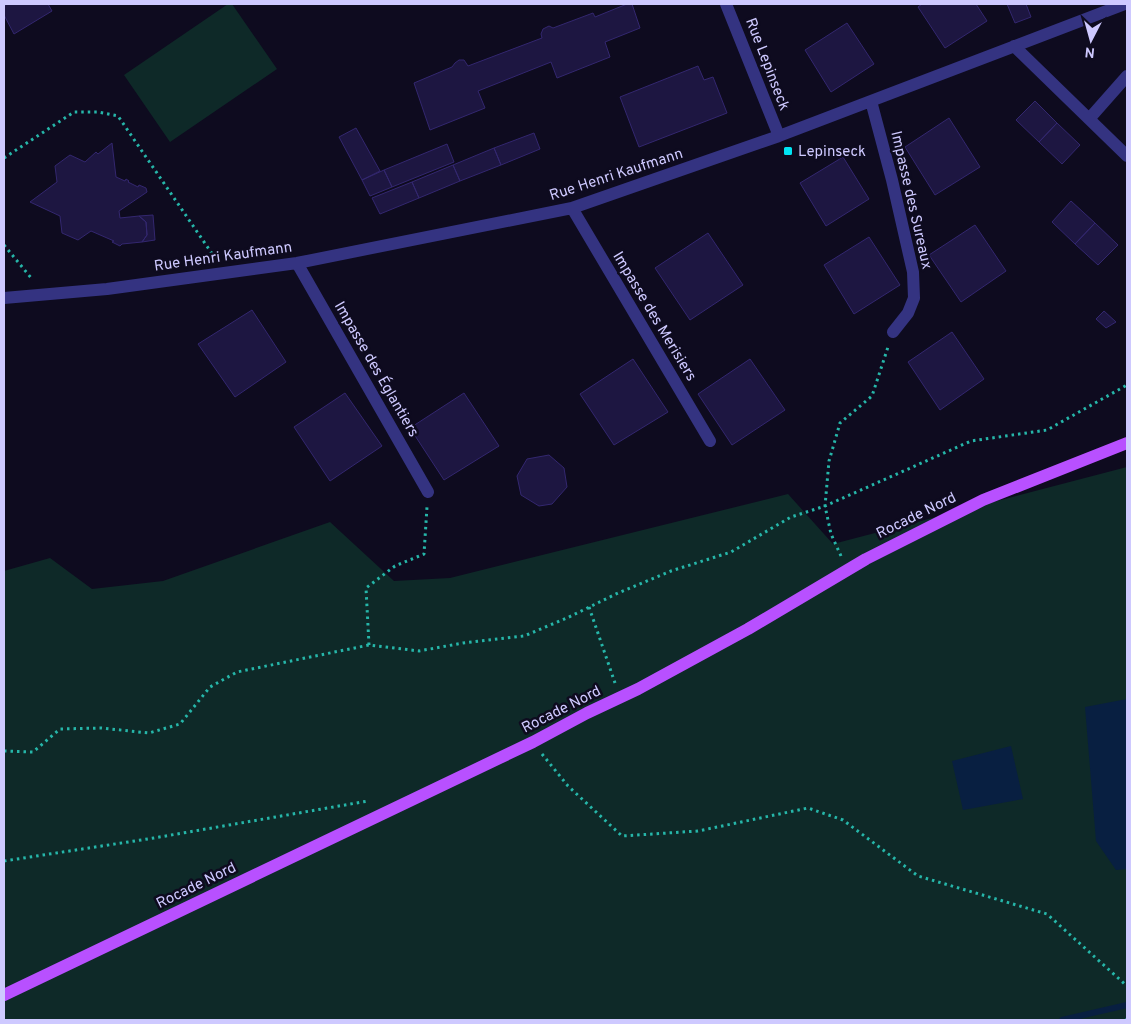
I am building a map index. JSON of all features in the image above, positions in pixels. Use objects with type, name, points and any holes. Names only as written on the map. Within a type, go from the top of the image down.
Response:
[{"type":"main road","name":"Rocade Nord","points":[[4,995],[533,742],[620,698],[748,629],[866,558],[983,500],[1127,443]]},
{"type":"street","name":"Rue Lepinseck","points":[[726,4],[779,136]]},
{"type":"street","name":"Rue Henri Kaufmann","points":[[4,298],[107,289],[297,263],[572,208],[779,136],[1125,4]]},
{"type":"street","points":[[1014,46],[1127,156]]},
{"type":"street","points":[[1089,119],[1127,76]]},
{"type":"street","name":"Impasse des Sureaux","points":[[871,100],[913,272],[914,298],[908,313],[893,332]]},
{"type":"street","name":"Impasse des Merisiers","points":[[572,208],[710,441]]},
{"type":"street","name":"Impasse des Églantiers","points":[[297,263],[428,492]]},
{"type":"path","points":[[4,158],[74,112],[98,112],[118,116],[225,273]]},
{"type":"path","points":[[4,245],[44,294]]},
{"type":"path","points":[[848,569],[831,534],[825,506],[829,461],[840,423],[872,396],[893,332]]},
{"type":"path","points":[[4,750],[33,752],[60,729],[101,728],[149,733],[180,724],[210,687],[237,672],[369,645],[419,651],[463,643],[524,636],[671,570],[731,552],[791,517],[825,506],[971,441],[1047,430],[1127,384]]},
{"type":"path","points":[[369,645],[366,588],[395,566],[424,554],[428,492]]},
{"type":"path","points":[[589,607],[620,698]]},
{"type":"path","points":[[533,742],[568,786],[622,836],[698,830],[808,808],[842,820],[918,876],[1047,914],[1127,986]]},
{"type":"path","points":[[4,861],[154,838],[294,812],[372,800]]},
{"type":"green space","points":[[228,4],[232,4],[277,69],[170,142],[124,75]]},
{"type":"green space","points":[[1127,467],[1127,1020],[4,1020],[4,571],[50,558],[92,589],[163,581],[330,522],[394,581],[450,578],[788,494],[833,544]]},
{"type":"water","points":[[1127,699],[1127,869],[1116,870],[1096,841],[1085,707]]},
{"type":"water","points":[[1011,746],[1023,799],[963,810],[952,761]]},
{"type":"building","points":[[7,4],[48,4],[52,11],[14,34],[4,15],[4,6]]},
{"type":"building","points":[[627,4],[632,4],[640,28],[605,42],[610,57],[557,78],[551,62],[478,91],[485,108],[430,130],[414,83],[452,67],[459,60],[464,60],[468,66],[542,38],[543,29],[549,26],[553,28],[593,13],[595,17]]},
{"type":"building","points":[[922,4],[976,4],[987,21],[945,48],[918,7]]},
{"type":"building","points":[[1007,4],[1026,4],[1031,17],[1015,23]]},
{"type":"building","points":[[847,23],[874,64],[831,92],[805,50]]},
{"type":"building","points":[[698,66],[704,80],[713,77],[727,113],[639,147],[620,97]]},
{"type":"building","points":[[1035,101],[1057,123],[1039,142],[1016,120]]},
{"type":"building","points":[[949,118],[980,167],[935,195],[905,147]]},
{"type":"building","points":[[1057,123],[1080,145],[1062,164],[1039,142]]},
{"type":"building","points":[[356,128],[380,171],[362,180],[339,137]]},
{"type":"building","points":[[534,133],[540,149],[501,165],[494,148]]},
{"type":"building","points":[[112,143],[116,177],[125,181],[126,179],[138,187],[139,185],[146,188],[147,192],[119,211],[120,218],[139,216],[146,222],[147,235],[142,242],[122,244],[120,246],[112,242],[114,241],[91,231],[78,240],[62,233],[60,216],[30,202],[57,182],[55,166],[70,155],[85,162],[96,152],[98,154]]},
{"type":"building","points":[[447,144],[454,162],[392,187],[384,170]]},
{"type":"building","points":[[494,148],[501,165],[460,181],[453,165]]},
{"type":"building","points":[[843,157],[869,199],[826,226],[800,183]]},
{"type":"building","points":[[453,165],[460,181],[419,198],[412,182]]},
{"type":"building","points":[[384,170],[392,187],[370,196],[362,180]]},
{"type":"building","points":[[412,182],[419,198],[380,214],[372,198]]},
{"type":"building","points":[[1071,201],[1095,223],[1075,244],[1052,222]]},
{"type":"building","points":[[153,215],[155,240],[142,242],[147,235],[146,222],[139,216]]},
{"type":"building","points":[[1095,223],[1118,245],[1098,265],[1075,244]]},
{"type":"building","points":[[975,225],[1006,271],[961,302],[929,255]]},
{"type":"building","points":[[708,233],[743,285],[690,320],[655,268]]},
{"type":"building","points":[[869,237],[900,285],[854,314],[824,265]]},
{"type":"building","points":[[252,310],[286,362],[235,397],[198,344]]},
{"type":"building","points":[[1104,311],[1116,322],[1106,328],[1096,319]]},
{"type":"building","points":[[952,332],[984,379],[940,410],[908,362]]},
{"type":"building","points":[[633,359],[668,412],[614,445],[580,394]]},
{"type":"building","points":[[750,359],[785,410],[732,445],[698,394]]},
{"type":"building","points":[[345,393],[382,446],[330,481],[294,427]]},
{"type":"building","points":[[464,393],[499,446],[444,480],[410,428]]},
{"type":"building","points":[[549,455],[564,468],[567,487],[552,504],[539,506],[521,495],[517,476],[527,459]]},
{"type":"waterway","points":[[1062,1020],[1127,1005]]},
{"type":"place","name":"Lepinseck","points":[[788,151]]}]
